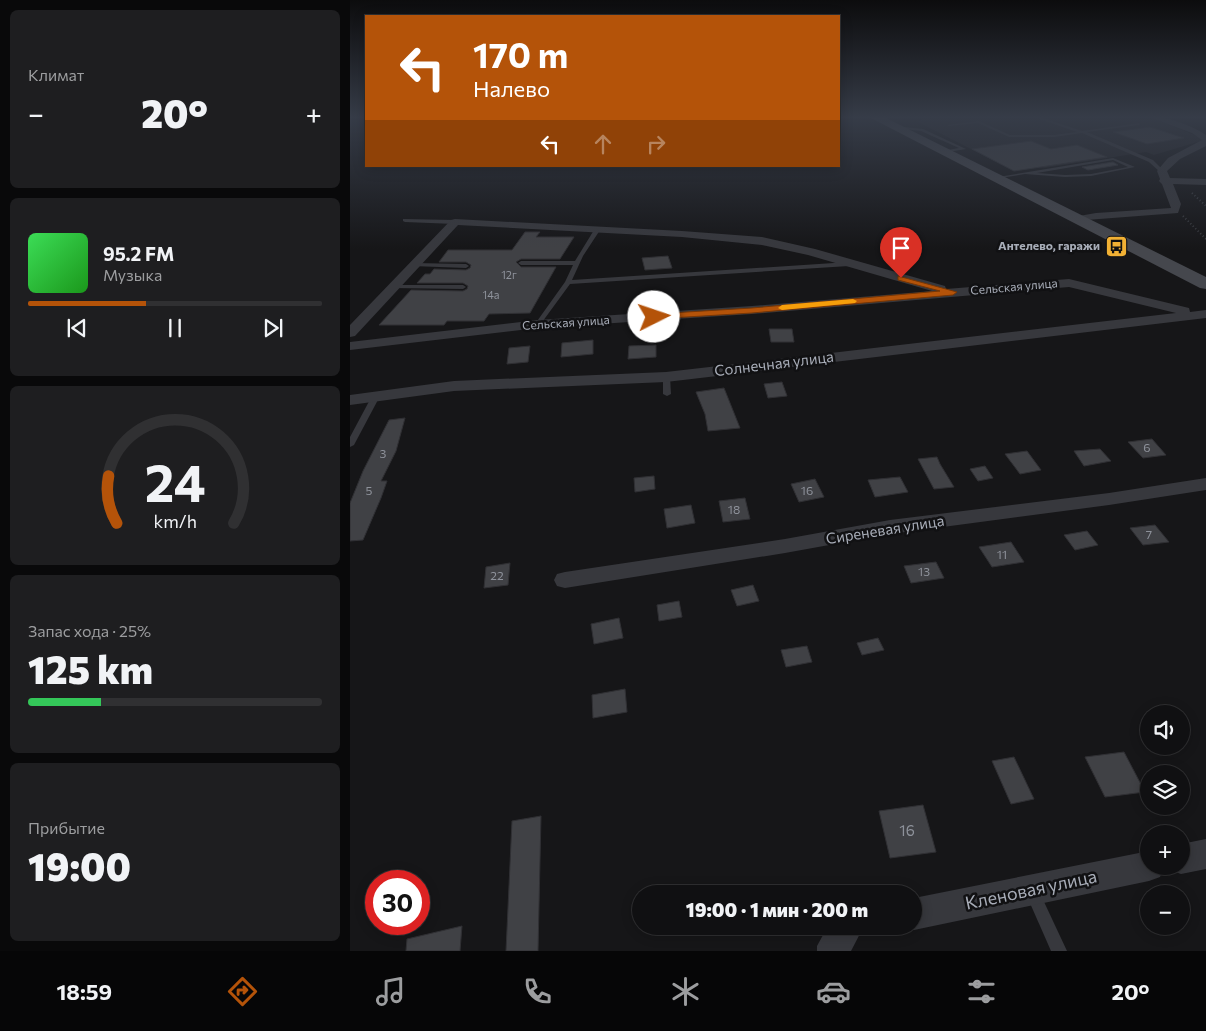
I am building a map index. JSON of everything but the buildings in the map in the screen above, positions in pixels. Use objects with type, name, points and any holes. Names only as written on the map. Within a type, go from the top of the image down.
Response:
[{"type":"main road","points":[[959,160],[1206,284]]},
{"type":"street","points":[[1077,219],[1174,211],[1176,204],[1163,176],[1166,163],[1169,160]]},
{"type":"street","points":[[1163,176],[1206,182]]},
{"type":"street","points":[[350,333],[455,222],[682,234],[762,241],[811,252],[953,292]]},
{"type":"street","name":"Сельская улица","points":[[350,346],[538,324],[752,310],[1069,283],[1202,314]]},
{"type":"street","name":"Солнечная улица","points":[[350,400],[472,385],[666,377],[1202,314]]},
{"type":"street","name":"Сиреневая улица","points":[[565,580],[785,546],[890,527],[1108,499],[1206,484]]},
{"type":"street","points":[[1190,857],[1206,854]]},
{"type":"street","name":"Кленовая улица","points":[[922,912],[1140,868]]},
{"type":"street","points":[[834,951],[833,946],[841,935]]},
{"type":"lane","points":[[994,178],[1105,160]]},
{"type":"lane","points":[[1024,173],[1065,176],[1091,175],[1134,168],[1116,160]]},
{"type":"lane","points":[[1149,160],[1163,176]]},
{"type":"lane","points":[[1071,166],[1091,175]]},
{"type":"lane","points":[[405,220],[455,222]]},
{"type":"lane","points":[[538,324],[568,282],[576,263],[596,230]]},
{"type":"lane","points":[[521,263],[576,263]]},
{"type":"lane","points":[[568,282],[849,264]]},
{"type":"lane","points":[[414,265],[466,266]]},
{"type":"lane","points":[[394,286],[463,287]]},
{"type":"lane","points":[[666,377],[667,394]]},
{"type":"lane","points":[[350,445],[376,396]]},
{"type":"lane","points":[[1032,891],[1059,951]]},
{"type":"path","points":[[1174,211],[1186,217],[1206,239]]},
{"type":"shaded area","points":[[993,160],[1093,160],[1044,168],[1014,171]]},
{"type":"slow traffic","points":[[782,308],[853,301]]},
{"type":"place","name":"Антелево, гаражи","points":[[1116,246]]},
{"type":"route","points":[[654,317],[953,292],[901,278]]}]
